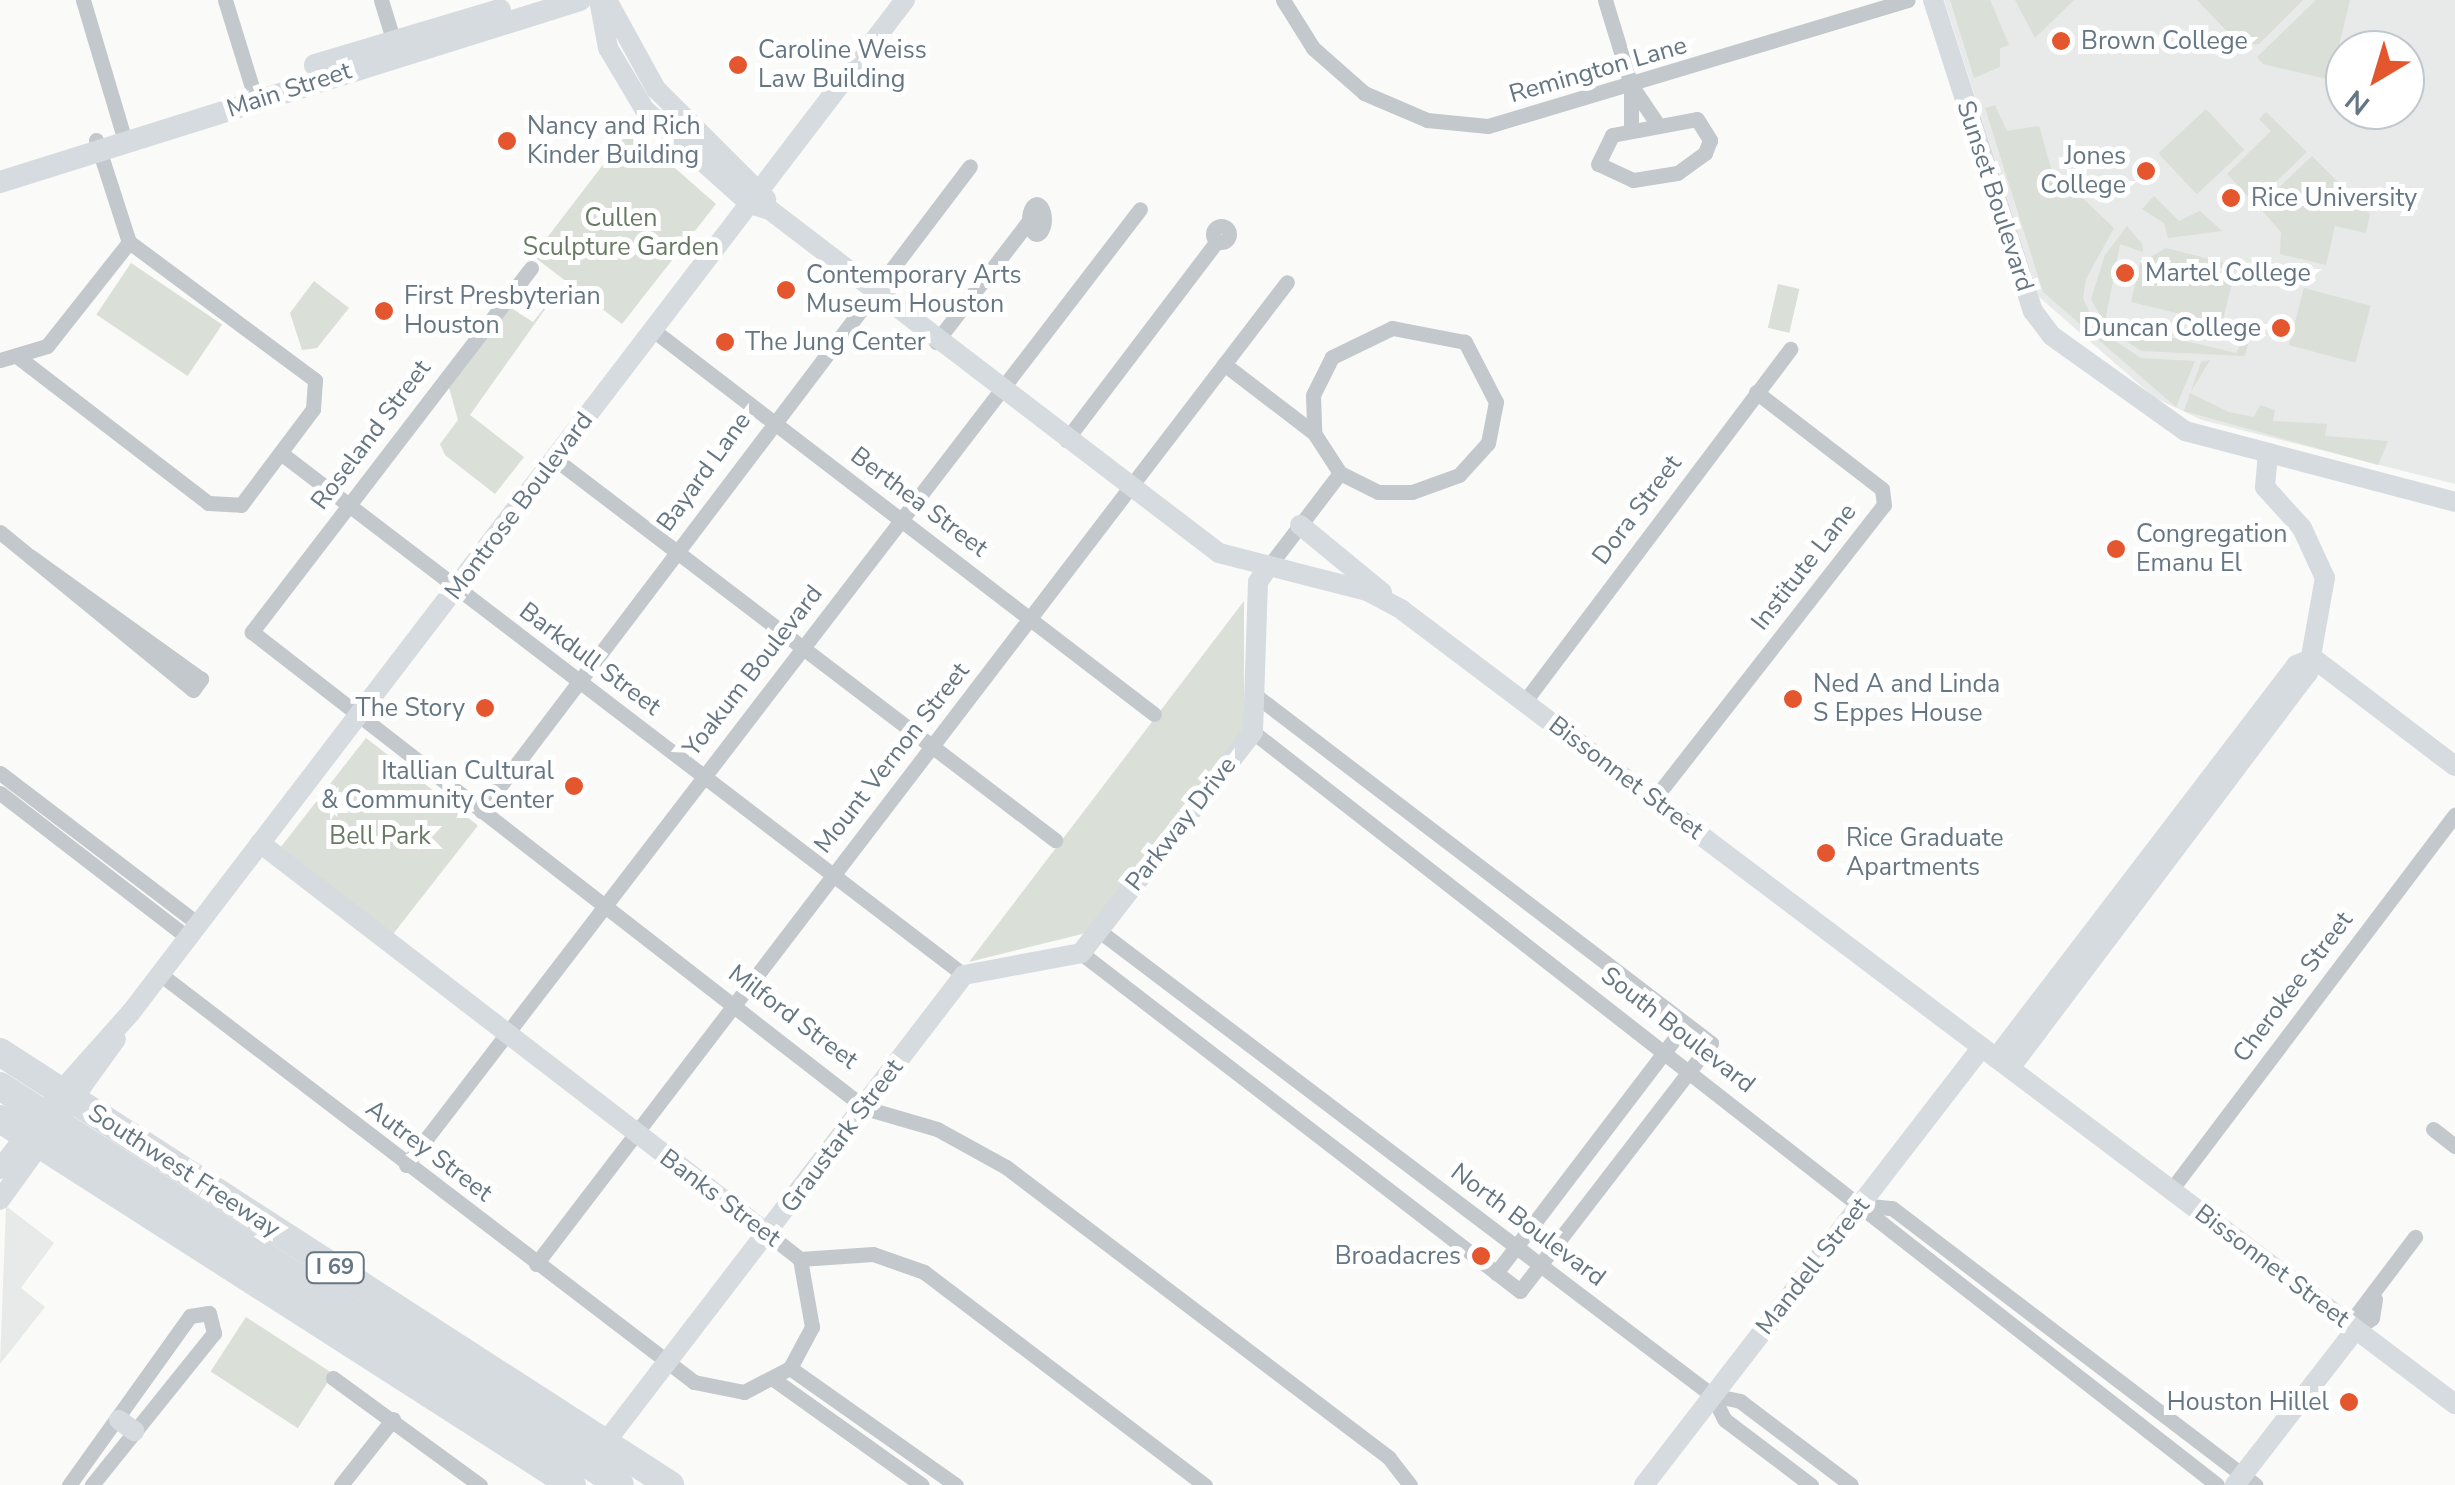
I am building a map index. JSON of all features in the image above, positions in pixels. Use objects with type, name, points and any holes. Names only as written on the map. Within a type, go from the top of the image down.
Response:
[{"type":"highway","name":"Southwest Freeway","points":[[0,1052],[670,1485]]},
{"type":"highway","points":[[0,1086],[620,1485]]},
{"type":"highway","name":"I 69","points":[[0,1120],[572,1485]]},
{"type":"main road","name":"Main Street","points":[[0,168],[98,146],[122,132],[252,86],[393,40],[537,0]]},
{"type":"main road","name":"Main Street","points":[[0,182],[98,146],[580,0]]},
{"type":"main road","name":"Bissonnet Street","points":[[603,0],[656,90],[761,200],[1001,392],[1218,553],[1266,570],[1350,586],[1402,610],[2455,1404]]},
{"type":"main road","name":"Montrose Boulevard","points":[[0,1200],[6,1173],[86,1074],[653,330],[761,200],[906,0]]},
{"type":"main road","name":"Sunset Boulevard","points":[[1933,0],[2042,324],[2184,431],[2455,502]]},
{"type":"main road","points":[[2268,455],[2265,486],[2302,528],[2325,578],[2313,658],[2455,766]]},
{"type":"main road","points":[[1300,525],[1402,610]]},
{"type":"main road","name":"Parkway Drive","points":[[1081,953],[1253,732],[1260,698],[1258,582],[1266,570]]},
{"type":"main road","name":"Mandell Street","points":[[1644,1485],[1862,1205],[1996,1058],[2313,658]]},
{"type":"main road","name":"Banks Street","points":[[260,844],[768,1234]]},
{"type":"main road","points":[[964,975],[1081,953]]},
{"type":"main road","name":"Graustark Street","points":[[572,1485],[670,1365],[964,975]]},
{"type":"main road","points":[[2244,1482],[2356,1329]]},
{"type":"street","points":[[83,0],[122,132]]},
{"type":"street","points":[[225,0],[252,86]]},
{"type":"street","points":[[381,0],[393,40]]},
{"type":"street","name":"Remington Lane","points":[[1283,0],[1336,72],[1428,120],[1512,122],[1907,0]]},
{"type":"street","points":[[1604,0],[1631,85],[1656,122]]},
{"type":"street","points":[[1631,85],[1631,128]]},
{"type":"street","points":[[1697,119],[1710,140],[1706,153],[1664,178],[1605,174],[1600,147],[1631,128],[1656,122],[1697,119]]},
{"type":"street","points":[[18,358],[218,508],[240,506],[282,454],[318,399],[316,380],[130,242],[98,146]]},
{"type":"street","name":"Bayard Lane","points":[[481,810],[970,166]]},
{"type":"street","name":"Yoakum Boulevard","points":[[406,1165],[1140,209]]},
{"type":"street","points":[[936,342],[1032,217]]},
{"type":"street","points":[[1066,440],[1217,241]]},
{"type":"street","points":[[0,360],[18,358],[46,346],[130,242]]},
{"type":"street","name":"Roseland Street","points":[[252,632],[531,268]]},
{"type":"street","name":"Mount Vernon Street","points":[[536,1264],[1287,282]]},
{"type":"street","points":[[1224,364],[1314,433],[1340,473],[1393,493],[1460,474],[1488,443],[1496,416],[1483,363],[1435,329],[1361,336],[1321,372],[1314,433]]},
{"type":"street","name":"Berthea Street","points":[[653,330],[1154,714]]},
{"type":"street","name":"Dora Street","points":[[1525,702],[1790,349]]},
{"type":"street","name":"Institute Lane","points":[[1654,799],[1884,505],[1882,489],[1756,392]]},
{"type":"street","name":"Barkdull Street","points":[[282,454],[964,975]]},
{"type":"street","points":[[554,459],[1055,840]]},
{"type":"street","points":[[1266,570],[1340,473]]},
{"type":"street","points":[[0,532],[201,678],[193,690],[41,572],[31,557]]},
{"type":"street","name":"Milford Street","points":[[252,632],[865,1108],[938,1129],[1006,1166],[1389,1458],[1410,1485]]},
{"type":"street","name":"South Boulevard","points":[[1260,698],[1711,1042],[1690,1070]]},
{"type":"street","name":"South Boulevard","points":[[1253,732],[2217,1485]]},
{"type":"street","points":[[0,773],[9,793],[193,931]]},
{"type":"street","name":"Cherokee Street","points":[[2171,1190],[2455,814]]},
{"type":"street","points":[[1463,894],[1482,868]]},
{"type":"street","name":"North Boulevard","points":[[1098,930],[1712,1395],[1726,1420],[1811,1485]]},
{"type":"street","points":[[1081,953],[1520,1291],[1690,1070]]},
{"type":"street","name":"Autrey Street","points":[[160,974],[670,1365],[721,1391],[776,1382]]},
{"type":"street","points":[[1496,1274],[1686,1024]]},
{"type":"street","points":[[1297,1120],[1315,1095]]},
{"type":"street","points":[[2433,1129],[2455,1146]]},
{"type":"street","name":"South Boulevard","points":[[1862,1205],[1892,1208],[2244,1482]]},
{"type":"street","name":"Banks Street","points":[[768,1234],[800,1260],[873,1254],[912,1266],[1205,1485]]},
{"type":"street","points":[[2356,1329],[2353,1319],[2375,1299],[2415,1237]]},
{"type":"street","points":[[800,1260],[812,1327],[790,1368],[776,1382],[922,1485]]},
{"type":"street","points":[[69,1485],[126,1426],[214,1334],[209,1313],[190,1316],[126,1426],[92,1485]]},
{"type":"street","points":[[790,1368],[956,1485]]},
{"type":"street","points":[[333,1378],[480,1485]]},
{"type":"street","name":"North Boulevard","points":[[1712,1395],[1740,1401],[1851,1485]]},
{"type":"street","points":[[341,1485],[393,1419]]},
{"type":"shaded area","name":"Rice University","points":[[1944,0],[2455,0],[2455,484],[2202,420],[2155,398],[2039,297]]},
{"type":"shaded area","points":[[6,1206],[54,1243],[21,1288],[45,1307],[0,1364]]},
{"type":"green space","points":[[1950,0],[1990,0],[2009,45],[2000,48],[2000,67],[1974,78]]},
{"type":"green space","points":[[2015,0],[2074,0],[2035,38]]},
{"type":"green space","points":[[2197,0],[2303,0],[2259,44],[2240,45]]},
{"type":"green space","points":[[2316,0],[2350,0],[2343,30],[2325,30],[2325,79],[2263,64],[2257,57]]},
{"type":"green space","points":[[1995,105],[2007,131],[2039,126],[2051,168],[2114,228],[2086,279],[2083,298],[2097,329],[2141,358],[2195,361],[2176,407],[2043,292],[1985,108]]},
{"type":"green space","points":[[2206,109],[2244,150],[2197,194],[2158,153]]},
{"type":"green space","points":[[2266,112],[2307,152],[2254,203],[2227,174],[2271,131],[2259,119]]},
{"type":"green space","name":"Cullen Sculpture Garden","points":[[625,136],[645,142],[716,204],[622,324],[533,256]]},
{"type":"green space","points":[[2312,156],[2370,214],[2366,233],[2335,226],[2326,265],[2280,254],[2281,232],[2259,207]]},
{"type":"green space","points":[[2154,196],[2179,221],[2200,211],[2222,231],[2168,238],[2164,223],[2142,209]]},
{"type":"green space","points":[[2127,226],[2142,244],[2143,252],[2120,244],[2105,322],[2236,353],[2256,314],[2245,356],[2142,351],[2108,330],[2091,299],[2105,255]]},
{"type":"green space","points":[[2166,248],[2236,266],[2222,324],[2131,302],[2140,263]]},
{"type":"green space","points":[[131,263],[222,325],[188,376],[96,314]]},
{"type":"green space","points":[[314,281],[349,308],[317,348],[302,350],[290,313]]},
{"type":"green space","points":[[1778,284],[1799,289],[1789,333],[1768,328]]},
{"type":"green space","points":[[560,288],[470,415],[524,457],[495,494],[445,455],[440,444],[458,420],[448,384],[508,306],[533,322]]},
{"type":"green space","points":[[2304,288],[2371,306],[2355,363],[2289,345]]},
{"type":"green space","points":[[2210,360],[2191,392],[2201,362]]},
{"type":"green space","points":[[2190,393],[2229,412],[2254,417],[2260,405],[2275,410],[2273,421],[2327,424],[2325,436],[2388,441],[2378,465],[2184,411]]},
{"type":"green space","points":[[1244,601],[1244,728],[1086,933],[969,962]]},
{"type":"green space","name":"Bell Park","points":[[366,738],[478,825],[393,934],[281,847]]},
{"type":"green space","points":[[246,1317],[333,1374],[298,1428],[211,1372]]},
{"type":"place","name":"Brown College","points":[[2061,41]]},
{"type":"place","name":"Caroline Weiss Law Building","points":[[738,65]]},
{"type":"place","name":"Nancy and Rich Kinder Building","points":[[507,141]]},
{"type":"place","name":"Jones College","points":[[2146,171]]},
{"type":"place","name":"Rice University","points":[[2231,198]]},
{"type":"place","name":"Martel College","points":[[2125,273]]},
{"type":"place","name":"Contemporary Arts Museum Houston","points":[[786,290]]},
{"type":"place","name":"First Presbyterian Houston","points":[[384,311]]},
{"type":"place","name":"Duncan College","points":[[2281,328]]},
{"type":"place","name":"The Jung Center","points":[[725,342]]},
{"type":"place","name":"Congregation Emanu El","points":[[2116,549]]},
{"type":"place","name":"Ned A and Linda S Eppes House","points":[[1793,699]]},
{"type":"place","name":"The Story","points":[[485,708]]},
{"type":"place","name":"Itallian Cultural & Community Center","points":[[574,786]]},
{"type":"place","name":"Rice Graduate Apartments","points":[[1826,853]]},
{"type":"place","name":"Broadacres","points":[[1481,1256]]},
{"type":"place","name":"Houston Hillel","points":[[2349,1402]]}]
